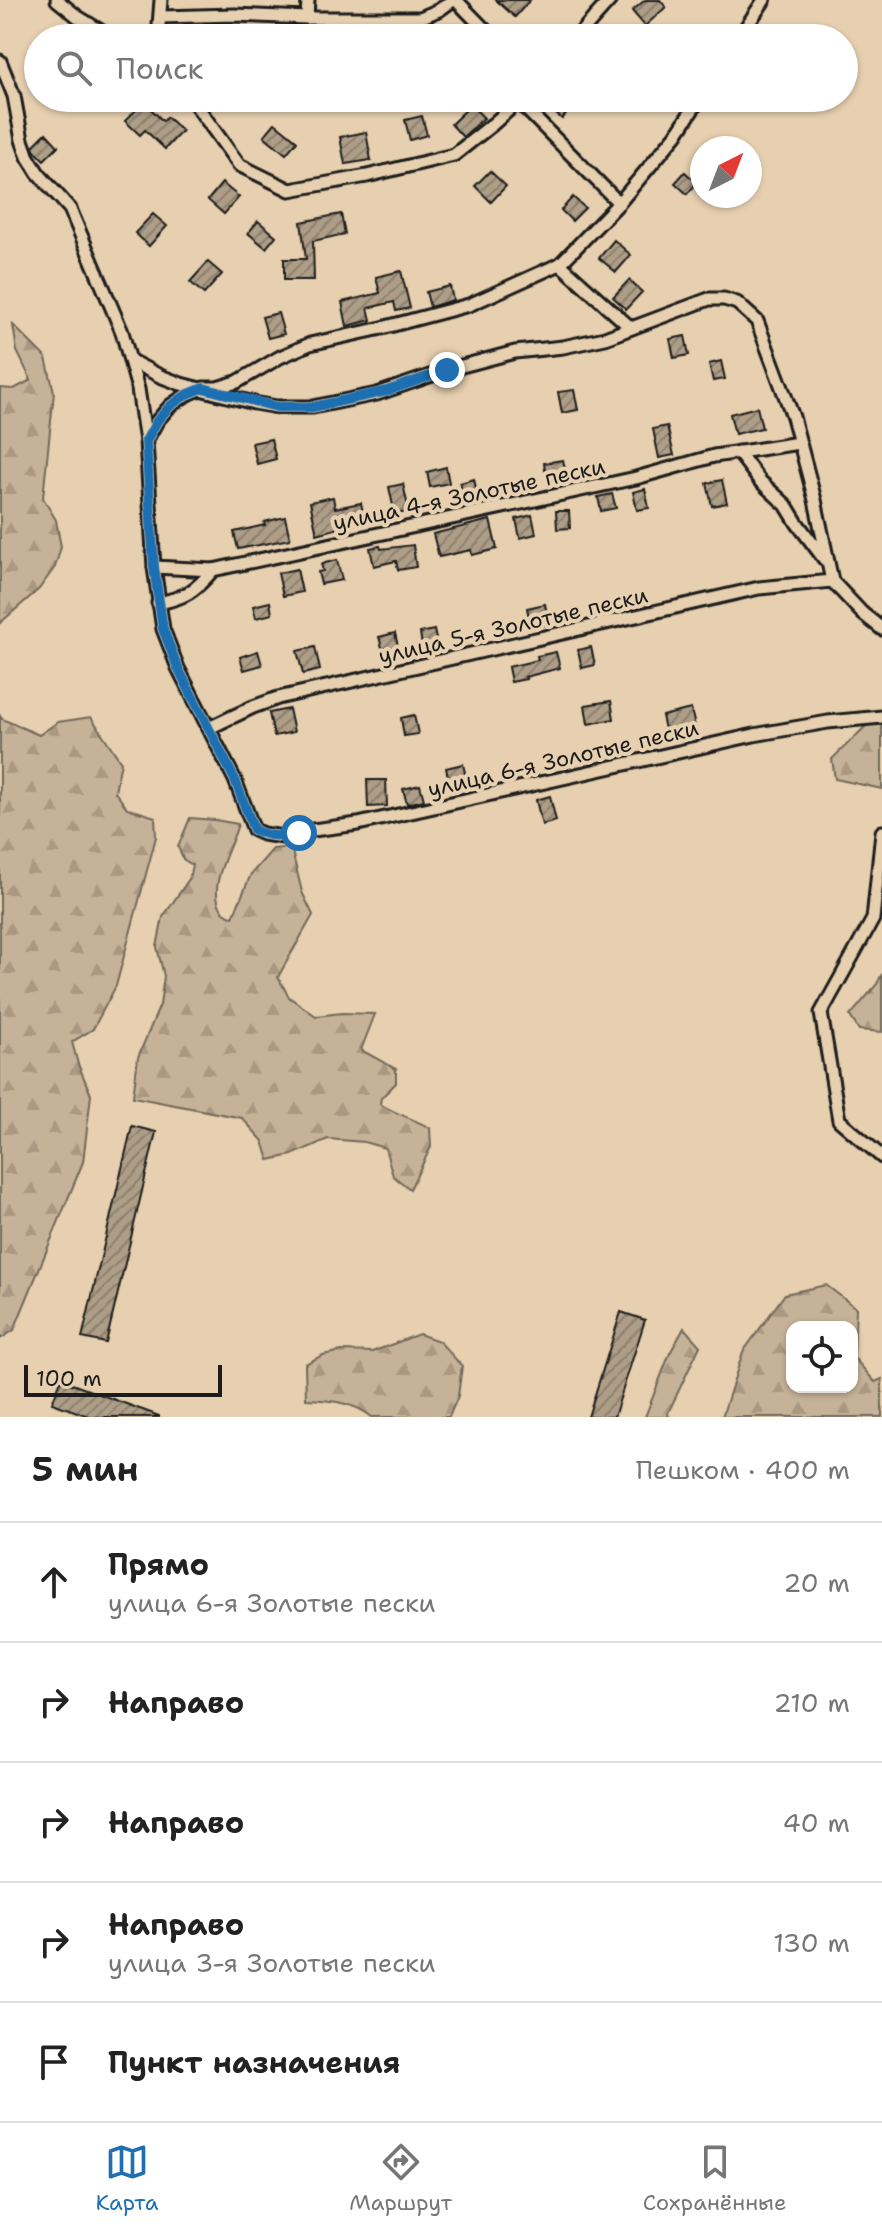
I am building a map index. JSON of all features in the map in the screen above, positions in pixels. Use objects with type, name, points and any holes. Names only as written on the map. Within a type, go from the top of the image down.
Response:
[{"type":"street","points":[[57,0],[89,24]]},
{"type":"street","points":[[160,24],[161,0]]},
{"type":"street","points":[[307,18],[308,0]]},
{"type":"street","points":[[161,17],[420,18],[454,0],[479,24]]},
{"type":"street","points":[[589,24],[610,0]]},
{"type":"street","points":[[748,24],[764,0]]},
{"type":"street","points":[[0,61],[14,96],[28,157],[70,209],[122,332],[142,408],[158,603],[170,648],[209,728]]},
{"type":"street","points":[[201,112],[239,165],[290,190],[454,155],[506,112]]},
{"type":"street","points":[[532,112],[619,203]]},
{"type":"street","points":[[146,441],[170,406],[186,395],[203,388],[217,388],[237,382],[310,344],[469,305],[560,264],[619,203],[676,135],[691,112]]},
{"type":"street","points":[[560,264],[631,328]]},
{"type":"street","points":[[131,361],[160,376],[277,407],[313,407],[387,391],[447,370],[515,352],[605,338],[709,299],[737,303],[757,321],[789,405],[815,500],[832,581],[882,629]]},
{"type":"street","name":"улица 4-я Золотые пески","points":[[158,603],[187,595],[199,587],[213,570],[621,481],[700,459],[799,443]]},
{"type":"street","points":[[738,452],[760,481],[786,505],[829,564]]},
{"type":"street","points":[[154,567],[213,570]]},
{"type":"street","name":"улица 5-я Золотые пески","points":[[209,728],[278,698],[759,588],[832,581]]},
{"type":"street","name":"улица 6-я Золотые пески","points":[[209,728],[235,780],[254,830],[283,837],[358,824],[754,735],[828,722],[882,717]]},
{"type":"street","points":[[882,832],[873,919],[821,1013],[839,1120],[882,1157]]},
{"type":"green space","points":[[13,325],[46,358],[54,392],[43,498],[56,520],[61,547],[55,567],[39,589],[0,623],[0,388],[14,389],[31,380],[17,351]]},
{"type":"green space","points":[[0,716],[39,735],[58,722],[91,717],[121,762],[115,792],[127,808],[155,817],[156,837],[116,986],[93,1029],[72,1042],[91,1095],[83,1162],[14,1330],[0,1339]]},
{"type":"green space","points":[[882,720],[882,789],[835,779],[832,759],[867,725]]},
{"type":"green space","points":[[190,818],[238,824],[217,890],[222,910],[233,917],[251,874],[273,849],[291,847],[302,892],[313,915],[278,977],[289,997],[316,1016],[375,1014],[361,1050],[396,1069],[396,1083],[381,1098],[380,1104],[430,1128],[431,1147],[410,1189],[393,1176],[385,1148],[364,1142],[328,1139],[292,1155],[269,1160],[263,1141],[242,1118],[133,1097],[138,1057],[160,1005],[164,976],[157,947],[163,917],[189,879],[192,865],[183,859],[178,847]]},
{"type":"green space","points":[[882,974],[882,1032],[859,1030],[850,1016]]},
{"type":"green space","points":[[826,1285],[856,1308],[855,1321],[786,1321],[786,1393],[858,1393],[858,1363],[875,1382],[882,1379],[882,1417],[722,1417],[743,1352],[785,1294]]},
{"type":"green space","points":[[684,1328],[700,1346],[668,1413],[669,1417],[645,1417],[670,1353]]},
{"type":"green space","points":[[419,1334],[439,1341],[462,1366],[458,1396],[449,1417],[372,1417],[349,1405],[306,1399],[305,1364],[323,1355],[342,1351],[372,1352]]},
{"type":"building","points":[[496,0],[530,0],[515,17]]},
{"type":"building","points":[[645,0],[660,0],[666,7],[647,24],[643,24],[632,11]]},
{"type":"building","points":[[134,112],[154,112],[163,121],[167,117],[182,131],[165,149],[145,130],[140,135],[125,121]]},
{"type":"building","points":[[464,112],[478,112],[484,118],[463,137],[451,124]]},
{"type":"building","points":[[554,112],[568,112],[562,119]]},
{"type":"building","points":[[422,116],[427,135],[410,140],[405,120]]},
{"type":"building","points":[[275,123],[297,141],[286,154],[264,136]]},
{"type":"building","points":[[366,132],[371,160],[345,164],[340,137]]},
{"type":"building","points":[[46,133],[58,146],[44,160],[33,146]]},
{"type":"building","points":[[490,171],[506,186],[491,202],[475,186]]},
{"type":"building","points":[[685,172],[690,177],[690,191],[687,194],[675,183]]},
{"type":"building","points":[[222,183],[239,197],[224,214],[208,200]]},
{"type":"building","points":[[573,197],[585,208],[572,221],[561,210]]},
{"type":"building","points":[[153,214],[167,226],[149,246],[135,233]]},
{"type":"building","points":[[341,214],[345,234],[313,241],[314,280],[284,280],[284,259],[306,259],[301,222]]},
{"type":"building","points":[[258,221],[276,236],[266,248],[248,233]]},
{"type":"building","points":[[614,240],[631,255],[616,272],[599,258]]},
{"type":"building","points":[[208,262],[222,274],[204,294],[190,282]]},
{"type":"building","points":[[401,271],[410,308],[396,311],[394,302],[368,308],[371,320],[347,326],[342,302],[380,293],[376,277]]},
{"type":"building","points":[[629,280],[642,292],[626,309],[613,297]]},
{"type":"building","points":[[450,286],[453,300],[430,307],[426,292]]},
{"type":"building","points":[[278,313],[284,334],[268,338],[262,317]]},
{"type":"building","points":[[685,336],[689,355],[674,358],[670,339]]},
{"type":"building","points":[[721,361],[725,379],[713,381],[709,364]]},
{"type":"building","points":[[574,390],[578,410],[562,413],[558,392]]},
{"type":"building","points":[[757,407],[762,428],[735,434],[730,414]]},
{"type":"building","points":[[667,426],[674,455],[659,458],[653,429]]},
{"type":"building","points":[[271,439],[276,459],[257,464],[252,443]]},
{"type":"building","points":[[563,460],[567,478],[547,482],[544,463]]},
{"type":"building","points":[[446,467],[449,483],[430,487],[427,472]]},
{"type":"building","points":[[474,479],[478,498],[464,501],[460,483]]},
{"type":"building","points":[[722,480],[727,503],[712,506],[707,483]]},
{"type":"building","points":[[403,484],[409,511],[395,515],[389,487]]},
{"type":"building","points":[[645,489],[649,508],[637,510],[633,492]]},
{"type":"building","points":[[612,494],[616,508],[601,511],[598,497]]},
{"type":"building","points":[[333,497],[335,508],[361,503],[365,521],[317,534],[310,502]]},
{"type":"building","points":[[556,511],[569,511],[570,528],[557,529]]},
{"type":"building","points":[[532,515],[536,534],[520,538],[516,519]]},
{"type":"building","points":[[285,517],[290,539],[238,549],[234,532]]},
{"type":"building","points":[[490,520],[497,549],[472,555],[471,550],[439,557],[433,534]]},
{"type":"building","points":[[413,545],[416,567],[398,570],[396,561],[374,566],[370,548]]},
{"type":"building","points":[[337,560],[342,580],[321,584],[318,572],[323,571],[321,564]]},
{"type":"building","points":[[297,569],[302,592],[283,596],[278,573]]},
{"type":"building","points":[[270,602],[272,614],[256,618],[253,606]]},
{"type":"building","points":[[545,604],[549,624],[531,628],[527,608]]},
{"type":"building","points":[[434,630],[438,648],[423,651],[420,633]]},
{"type":"building","points":[[395,633],[400,655],[385,658],[379,637]]},
{"type":"building","points":[[315,647],[320,670],[303,674],[297,651]]},
{"type":"building","points":[[591,647],[595,665],[582,668],[578,650]]},
{"type":"building","points":[[258,651],[262,665],[244,670],[240,657]]},
{"type":"building","points":[[556,652],[560,668],[511,682],[508,667]]},
{"type":"building","points":[[611,701],[614,719],[588,724],[585,705]]},
{"type":"building","points":[[289,709],[294,732],[274,736],[269,713]]},
{"type":"building","points":[[691,709],[696,731],[667,738],[662,716]]},
{"type":"building","points":[[414,715],[418,734],[404,736],[401,718]]},
{"type":"building","points":[[463,764],[468,786],[451,790],[446,768]]},
{"type":"building","points":[[367,780],[386,780],[387,806],[368,807]]},
{"type":"building","points":[[420,785],[424,800],[407,804],[403,789]]},
{"type":"building","points":[[550,796],[556,821],[542,825],[536,800]]},
{"type":"building","points":[[132,1126],[156,1132],[106,1343],[82,1338]]},
{"type":"building","points":[[621,1312],[645,1320],[614,1417],[588,1417]]},
{"type":"building","points":[[61,1380],[159,1417],[91,1417],[52,1403]]},
{"type":"route","points":[[299,833],[273,837],[254,830],[224,756],[170,648],[158,603],[146,441],[170,406],[203,388],[277,407],[313,407],[387,391],[447,370]]}]
